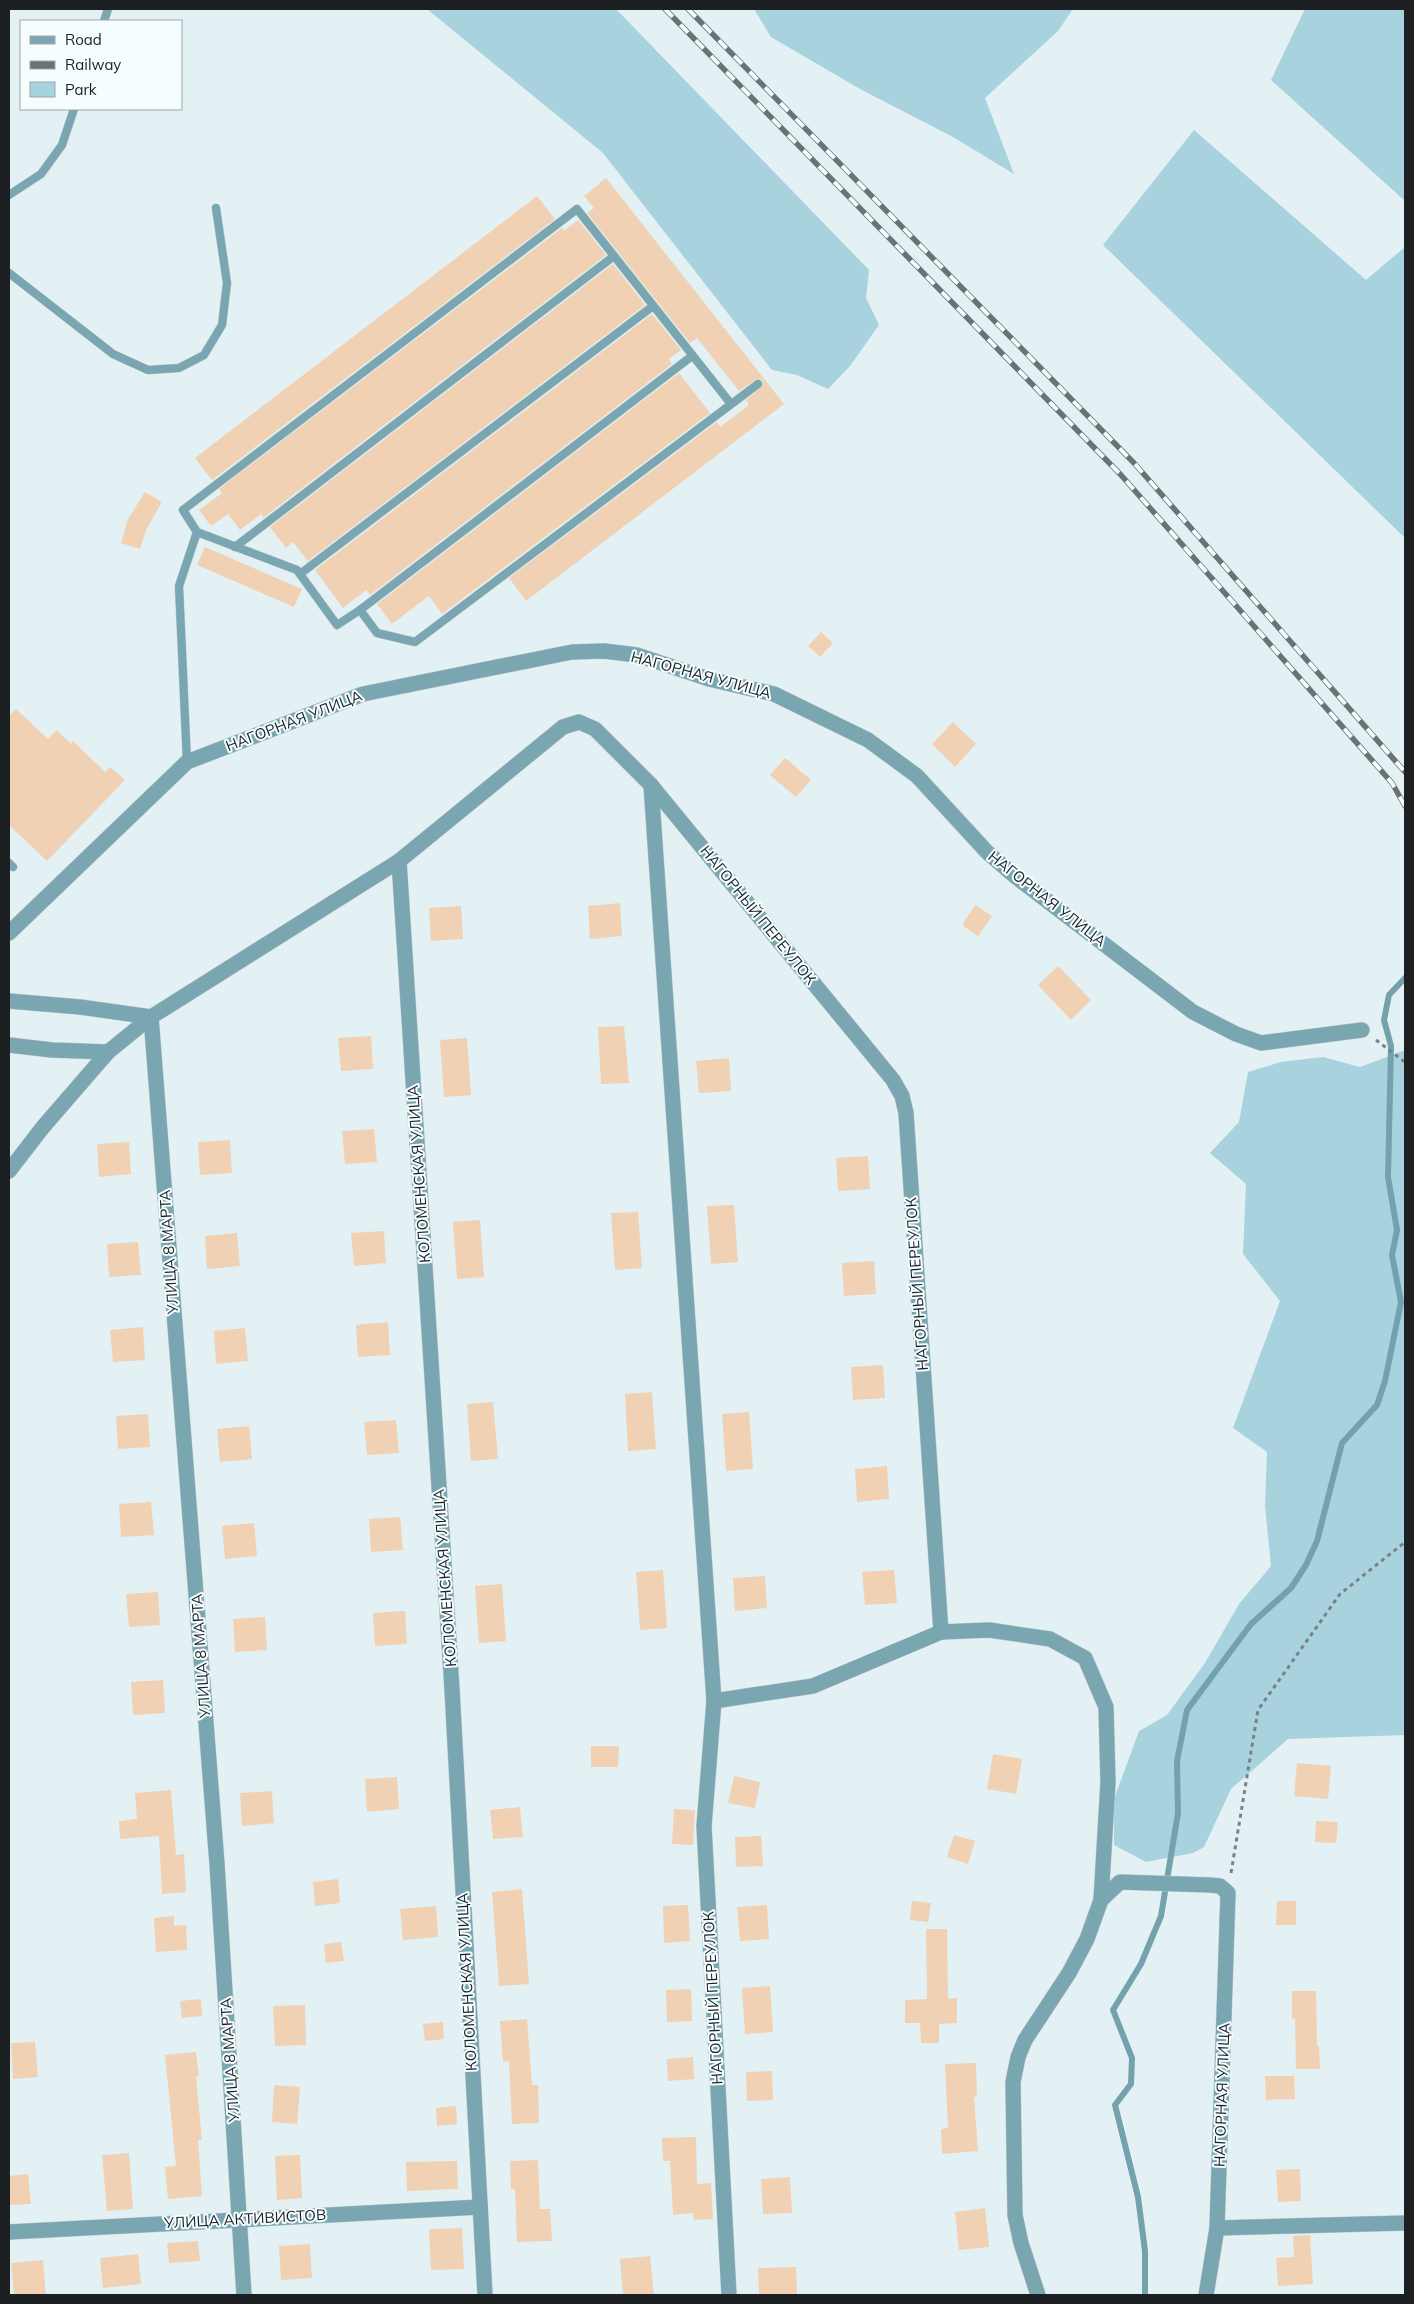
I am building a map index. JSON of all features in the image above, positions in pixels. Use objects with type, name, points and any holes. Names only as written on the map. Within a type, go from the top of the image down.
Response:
[{"type":"street","name":"НАГОРНАЯ УЛИЦА","points":[[9,934],[187,762],[363,694],[572,652],[604,651],[637,655],[709,679],[774,694],[868,740],[917,776],[987,852],[1016,877],[1193,1012],[1236,1034],[1261,1043],[1362,1030]]},
{"type":"street","name":"НАГОРНЫЙ ПЕРЕУЛОК","points":[[398,861],[563,727],[579,722],[594,729],[651,785],[893,1080],[902,1096],[906,1122],[941,1632]]},
{"type":"street","name":"НАГОРНЫЙ ПЕРЕУЛОК","points":[[651,785],[714,1701],[704,1826],[729,2295]]},
{"type":"street","points":[[9,1171],[43,1127],[108,1052],[151,1017],[398,861]]},
{"type":"street","name":"КОЛОМЕНСКАЯ УЛИЦА","points":[[398,861],[452,1689],[485,2295]]},
{"type":"street","points":[[9,1001],[80,1006],[151,1017]]},
{"type":"street","name":"УЛИЦА 8 МАРТА","points":[[151,1017],[217,1874],[244,2295]]},
{"type":"street","points":[[9,1045],[52,1050],[108,1052]]},
{"type":"street","points":[[714,1701],[813,1686],[941,1632],[989,1630],[1050,1639],[1085,1658],[1106,1706],[1108,1782],[1101,1900],[1070,1973],[1025,2040],[1018,2057],[1013,2082],[1015,2215],[1021,2243],[1038,2295]]},
{"type":"street","points":[[1101,1900],[1120,1882],[1220,1886],[1228,1893]]},
{"type":"street","name":"НАГОРНАЯ УЛИЦА","points":[[1206,2295],[1217,2228],[1228,1893]]},
{"type":"street","name":"УЛИЦА АКТИВИСТОВ","points":[[9,2232],[240,2218],[480,2207]]},
{"type":"street","points":[[1217,2228],[1405,2223]]},
{"type":"lane","points":[[9,195],[41,174],[62,145],[74,110]]},
{"type":"lane","points":[[9,273],[113,354],[148,370],[179,368],[204,355],[222,325],[227,283],[216,208]]},
{"type":"lane","points":[[692,356],[360,610],[337,625],[297,570],[197,532],[183,510],[578,209],[731,404]]},
{"type":"lane","points":[[234,546],[614,256]]},
{"type":"lane","points":[[300,574],[654,306]]},
{"type":"lane","points":[[360,610],[377,633],[415,642],[758,384]]},
{"type":"lane","points":[[187,762],[179,586],[197,532]]},
{"type":"path","points":[[1362,1030],[1405,1062]]},
{"type":"path","points":[[1228,1893],[1258,1710],[1340,1594],[1405,1542]]},
{"type":"green space","points":[[427,9],[616,9],[869,270],[866,298],[879,325],[850,366],[828,389],[797,375],[772,370],[603,153]]},
{"type":"green space","points":[[754,9],[1073,9],[1058,31],[985,98],[1014,174],[953,137],[860,89],[771,37]]},
{"type":"green space","points":[[1305,9],[1405,9],[1405,201],[1271,80]]},
{"type":"green space","points":[[1194,130],[1366,280],[1405,247],[1405,538],[1103,245]]},
{"type":"green space","points":[[1405,1050],[1405,1735],[1288,1739],[1231,1789],[1204,1847],[1193,1853],[1146,1862],[1114,1845],[1114,1799],[1139,1731],[1167,1715],[1205,1663],[1239,1604],[1271,1566],[1265,1506],[1267,1452],[1233,1428],[1280,1301],[1243,1254],[1246,1184],[1210,1153],[1239,1122],[1248,1072],[1281,1062],[1323,1057],[1360,1067]]},
{"type":"building","points":[[606,178],[784,404],[526,601],[509,578],[717,422],[720,427],[749,405],[746,400],[763,386],[762,380],[757,379],[739,391],[697,338],[690,343],[587,213],[594,208],[584,196]]},
{"type":"building","points":[[537,196],[555,219],[212,480],[195,458]]},
{"type":"building","points":[[578,220],[606,255],[263,518],[261,514],[240,530],[228,514],[211,526],[199,510],[222,493],[219,489],[562,228],[564,231]]},
{"type":"building","points":[[613,264],[645,305],[308,561],[293,542],[286,548],[270,527]]},
{"type":"building","points":[[652,314],[681,350],[669,359],[672,364],[370,595],[366,590],[343,608],[315,570]]},
{"type":"building","points":[[679,373],[710,413],[442,614],[429,596],[392,624],[377,604]]},
{"type":"building","points":[[145,492],[162,502],[146,530],[140,549],[121,543],[128,519]]},
{"type":"building","points":[[205,547],[302,589],[294,607],[197,565]]},
{"type":"building","points":[[821,632],[833,643],[820,657],[808,646]]},
{"type":"building","points":[[16,709],[48,739],[57,730],[71,744],[73,741],[105,772],[110,767],[125,780],[47,861],[9,825],[9,716]]},
{"type":"building","points":[[953,722],[976,744],[955,767],[932,744]]},
{"type":"building","points":[[785,758],[811,780],[796,797],[770,775]]},
{"type":"building","points":[[620,903],[622,936],[590,939],[588,906]]},
{"type":"building","points":[[975,905],[992,916],[978,936],[962,925]]},
{"type":"building","points":[[461,906],[463,939],[431,941],[429,908]]},
{"type":"building","points":[[1058,966],[1091,1000],[1071,1020],[1038,985]]},
{"type":"building","points":[[624,1026],[629,1083],[601,1084],[598,1027]]},
{"type":"building","points":[[371,1036],[373,1069],[341,1071],[338,1038]]},
{"type":"building","points":[[467,1038],[471,1095],[444,1097],[440,1040]]},
{"type":"building","points":[[729,1058],[731,1091],[699,1093],[696,1061]]},
{"type":"building","points":[[374,1129],[377,1162],[345,1164],[342,1131]]},
{"type":"building","points":[[230,1140],[232,1173],[200,1175],[198,1142]]},
{"type":"building","points":[[129,1142],[131,1174],[99,1177],[97,1144]]},
{"type":"building","points":[[868,1156],[870,1189],[838,1191],[836,1158]]},
{"type":"building","points":[[734,1205],[738,1262],[711,1264],[707,1206]]},
{"type":"building","points":[[638,1212],[642,1268],[615,1270],[611,1213]]},
{"type":"building","points":[[480,1220],[484,1277],[457,1279],[453,1222]]},
{"type":"building","points":[[384,1231],[386,1263],[354,1266],[351,1233]]},
{"type":"building","points":[[237,1233],[240,1266],[207,1269],[205,1236]]},
{"type":"building","points":[[138,1242],[141,1275],[109,1277],[107,1244]]},
{"type":"building","points":[[874,1261],[876,1294],[844,1296],[842,1263]]},
{"type":"building","points":[[388,1322],[390,1355],[358,1357],[356,1325]]},
{"type":"building","points":[[143,1327],[145,1360],[113,1362],[110,1330]]},
{"type":"building","points":[[245,1328],[248,1361],[216,1364],[214,1331]]},
{"type":"building","points":[[883,1365],[885,1398],[853,1400],[851,1367]]},
{"type":"building","points":[[652,1392],[656,1449],[628,1451],[625,1394]]},
{"type":"building","points":[[493,1402],[498,1459],[471,1461],[467,1404]]},
{"type":"building","points":[[749,1412],[753,1469],[726,1471],[722,1414]]},
{"type":"building","points":[[148,1414],[150,1447],[118,1449],[116,1416]]},
{"type":"building","points":[[396,1420],[399,1453],[367,1455],[364,1422]]},
{"type":"building","points":[[249,1426],[252,1459],[220,1462],[217,1429]]},
{"type":"building","points":[[887,1466],[889,1499],[857,1502],[855,1469]]},
{"type":"building","points":[[151,1502],[154,1535],[121,1537],[119,1504]]},
{"type":"building","points":[[400,1517],[403,1550],[371,1552],[369,1519]]},
{"type":"building","points":[[254,1523],[257,1556],[225,1559],[222,1526]]},
{"type":"building","points":[[663,1570],[667,1628],[640,1630],[636,1572]]},
{"type":"building","points":[[894,1570],[897,1603],[865,1605],[862,1572]]},
{"type":"building","points":[[765,1576],[767,1608],[735,1611],[733,1578]]},
{"type":"building","points":[[502,1584],[506,1641],[479,1643],[475,1586]]},
{"type":"building","points":[[158,1592],[160,1625],[129,1627],[126,1594]]},
{"type":"building","points":[[405,1611],[407,1644],[375,1646],[373,1613]]},
{"type":"building","points":[[265,1617],[267,1650],[235,1652],[233,1619]]},
{"type":"building","points":[[163,1680],[165,1713],[133,1715],[131,1682]]},
{"type":"building","points":[[591,1746],[619,1746],[618,1767],[591,1767]]},
{"type":"building","points":[[993,1754],[1022,1759],[1016,1794],[987,1789]]},
{"type":"building","points":[[1297,1763],[1331,1766],[1328,1799],[1294,1796]]},
{"type":"building","points":[[734,1776],[760,1782],[755,1808],[728,1803]]},
{"type":"building","points":[[397,1777],[399,1809],[367,1812],[365,1779]]},
{"type":"building","points":[[171,1790],[176,1855],[184,1854],[186,1892],[162,1894],[159,1836],[120,1839],[119,1821],[137,1819],[135,1793]]},
{"type":"building","points":[[272,1791],[274,1823],[242,1826],[240,1793]]},
{"type":"building","points":[[520,1807],[523,1837],[493,1839],[490,1810]]},
{"type":"building","points":[[674,1809],[695,1810],[693,1845],[672,1844]]},
{"type":"building","points":[[1316,1821],[1338,1822],[1336,1843],[1315,1842]]},
{"type":"building","points":[[954,1835],[975,1841],[968,1864],[947,1857]]},
{"type":"building","points":[[761,1836],[763,1866],[736,1867],[735,1837]]},
{"type":"building","points":[[338,1879],[340,1903],[315,1906],[313,1882]]},
{"type":"building","points":[[522,1889],[529,1984],[499,1986],[492,1892]]},
{"type":"building","points":[[912,1901],[931,1903],[928,1922],[910,1920]]},
{"type":"building","points":[[1277,1901],[1296,1901],[1296,1925],[1276,1925]]},
{"type":"building","points":[[688,1905],[690,1941],[664,1943],[663,1906]]},
{"type":"building","points":[[767,1905],[769,1939],[740,1941],[737,1907]]},
{"type":"building","points":[[436,1906],[438,1937],[403,1940],[400,1909]]},
{"type":"building","points":[[174,1916],[174,1926],[186,1925],[187,1950],[156,1952],[154,1918]]},
{"type":"building","points":[[926,1929],[947,1929],[948,1999],[957,1998],[957,2023],[939,2024],[939,2043],[921,2043],[920,2023],[905,2023],[905,2000],[927,1999]]},
{"type":"building","points":[[341,1942],[344,1961],[326,1963],[324,1944]]},
{"type":"building","points":[[770,1986],[773,2032],[745,2034],[742,1988]]},
{"type":"building","points":[[691,1989],[692,2021],[667,2022],[666,1990]]},
{"type":"building","points":[[1292,1991],[1316,1991],[1317,2046],[1319,2046],[1320,2069],[1296,2069],[1295,2019],[1292,2019]]},
{"type":"building","points":[[201,1999],[202,2016],[182,2018],[180,2001]]},
{"type":"building","points":[[305,2005],[306,2045],[275,2046],[273,2006]]},
{"type":"building","points":[[527,2019],[532,2085],[538,2085],[539,2123],[512,2124],[509,2061],[503,2062],[500,2021]]},
{"type":"building","points":[[443,2022],[444,2039],[425,2041],[423,2024]]},
{"type":"building","points":[[35,2042],[38,2077],[13,2079],[11,2043]]},
{"type":"building","points":[[196,2052],[199,2076],[196,2077],[202,2140],[198,2140],[202,2196],[168,2199],[165,2167],[176,2166],[165,2055]]},
{"type":"building","points":[[693,2057],[694,2079],[668,2081],[667,2059]]},
{"type":"building","points":[[976,2063],[977,2097],[974,2097],[978,2151],[942,2154],[941,2129],[948,2128],[945,2064]]},
{"type":"building","points":[[772,2071],[773,2100],[747,2101],[746,2072]]},
{"type":"building","points":[[1265,2076],[1294,2076],[1295,2099],[1266,2100]]},
{"type":"building","points":[[274,2085],[300,2087],[297,2124],[272,2122]]},
{"type":"building","points":[[456,2106],[457,2124],[437,2126],[436,2108]]},
{"type":"building","points":[[696,2137],[697,2184],[711,2183],[713,2219],[694,2220],[693,2213],[673,2215],[670,2161],[663,2161],[662,2138]]},
{"type":"building","points":[[129,2153],[133,2209],[107,2211],[102,2155]]},
{"type":"building","points":[[300,2155],[302,2198],[277,2200],[275,2156]]},
{"type":"building","points":[[538,2160],[540,2209],[550,2209],[552,2241],[517,2242],[515,2189],[511,2189],[510,2161]]},
{"type":"building","points":[[457,2161],[458,2189],[407,2191],[406,2162]]},
{"type":"building","points":[[1300,2169],[1301,2201],[1278,2202],[1276,2170]]},
{"type":"building","points":[[28,2174],[31,2204],[9,2205],[9,2176]]},
{"type":"building","points":[[790,2177],[792,2213],[763,2214],[761,2179]]},
{"type":"building","points":[[985,2208],[989,2247],[959,2250],[955,2212]]},
{"type":"building","points":[[462,2228],[464,2269],[431,2270],[429,2229]]},
{"type":"building","points":[[1310,2235],[1313,2284],[1278,2286],[1276,2258],[1294,2257],[1293,2236]]},
{"type":"building","points":[[198,2241],[200,2261],[169,2263],[167,2243]]},
{"type":"building","points":[[310,2244],[312,2278],[281,2280],[279,2246]]},
{"type":"building","points":[[138,2254],[141,2284],[103,2288],[100,2258]]},
{"type":"building","points":[[650,2256],[654,2295],[623,2295],[620,2259]]},
{"type":"building","points":[[43,2260],[46,2295],[14,2295],[11,2263]]},
{"type":"building","points":[[796,2267],[797,2295],[759,2295],[758,2268]]},
{"type":"waterway","points":[[1145,2295],[1145,2251],[1138,2197],[1115,2105],[1131,2084],[1132,2058],[1113,2010],[1141,1964],[1161,1916],[1178,1813],[1177,1761],[1187,1710],[1251,1624],[1291,1588],[1306,1565],[1317,1541],[1342,1443],[1377,1405],[1385,1381],[1401,1302],[1392,1255],[1397,1230],[1388,1177],[1391,1046],[1384,1020],[1389,995],[1405,978]]},
{"type":"railway","points":[[665,9],[1121,475],[1392,783],[1405,806]]},
{"type":"railway","points":[[688,9],[1134,463],[1405,772]]}]
